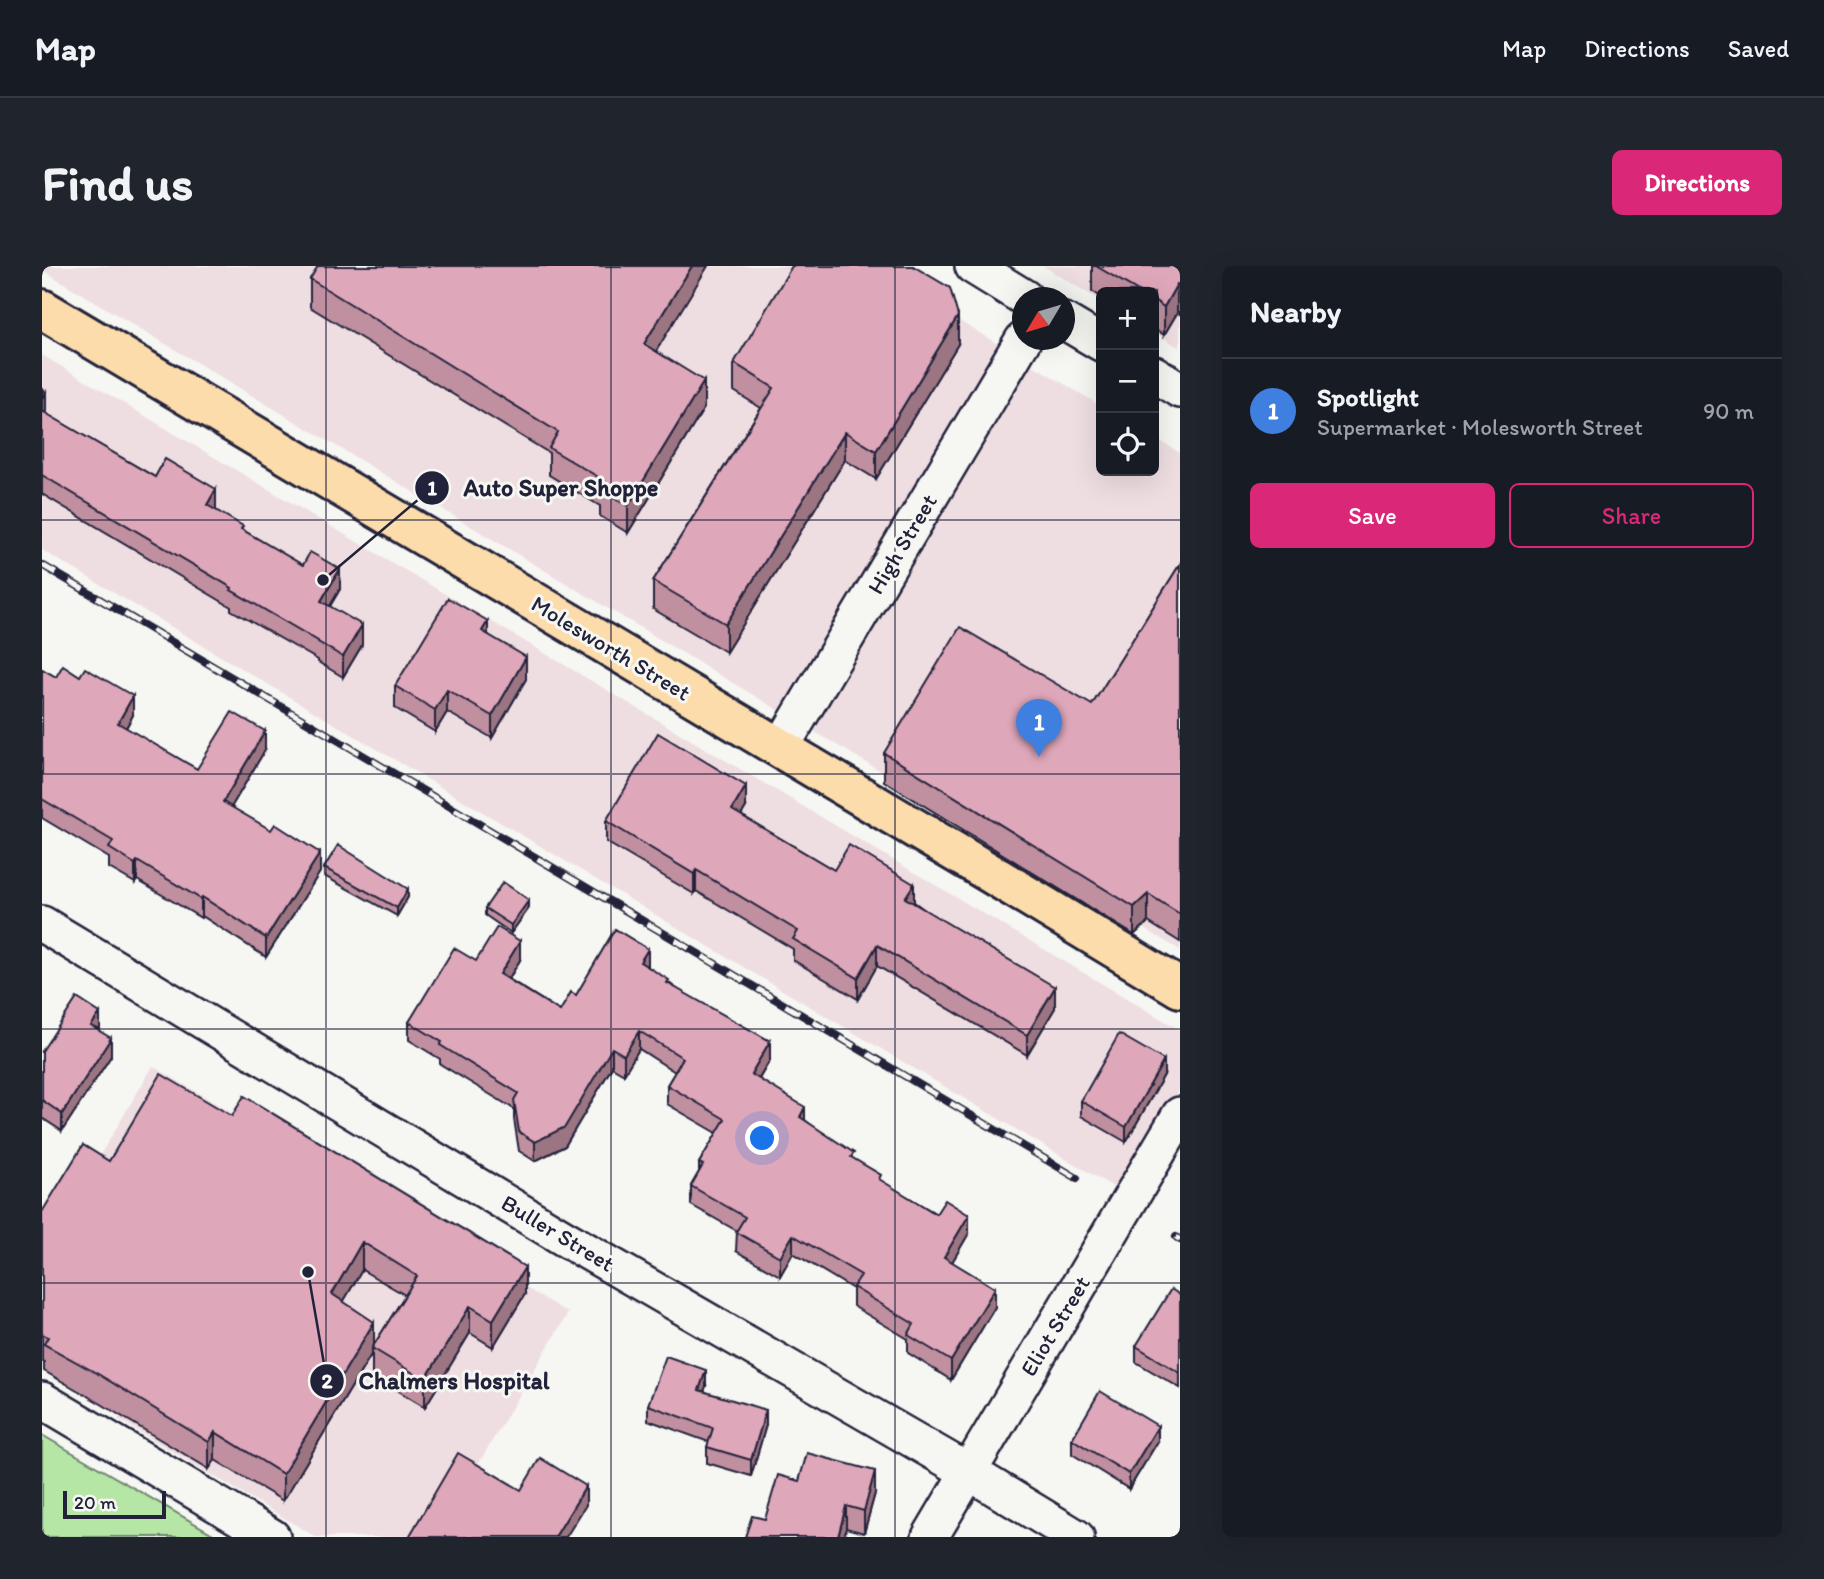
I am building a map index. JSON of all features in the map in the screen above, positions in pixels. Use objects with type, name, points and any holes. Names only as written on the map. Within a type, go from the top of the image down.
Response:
[{"type":"main road","name":"Molesworth Street","points":[[42,309],[1180,988]]},
{"type":"street","points":[[972,266],[1012,290]]},
{"type":"street","points":[[1075,327],[1096,340]]},
{"type":"street","name":"High Street","points":[[780,749],[1017,350]]},
{"type":"street","points":[[1159,377],[1180,390]]},
{"type":"street","name":"Buller Street","points":[[42,924],[564,1238],[969,1472],[1076,1537]]},
{"type":"street","name":"Eliot Street","points":[[930,1537],[1180,1115]]},
{"type":"street","points":[[42,1400],[272,1537]]},
{"type":"shaded area","points":[[42,266],[868,266],[1096,403],[1096,476],[1159,476],[1159,440],[1180,453],[1180,950],[42,270]]},
{"type":"shaded area","points":[[1043,266],[1180,266],[1180,348],[1159,335],[1159,287],[1096,287],[1096,298]]},
{"type":"shaded area","points":[[42,355],[1180,1030],[1180,1090],[1120,1191],[42,550]]},
{"type":"shaded area","points":[[153,1066],[568,1313],[435,1537],[316,1537],[118,1419],[183,1310],[54,1233]]},
{"type":"green space","points":[[42,1435],[218,1537],[42,1537]]},
{"type":"building","points":[[318,266],[692,266],[644,344],[704,381],[628,506],[600,489],[605,481],[549,448],[558,432],[310,279]]},
{"type":"building","points":[[792,266],[913,266],[950,288],[958,316],[876,451],[845,432],[726,624],[653,581],[774,388],[734,363]]},
{"type":"building","points":[[1096,266],[1180,266],[1180,286],[1177,284],[1164,307],[1159,304],[1159,287],[1132,287]]},
{"type":"building","points":[[42,411],[155,477],[165,459],[216,489],[207,505],[243,526],[241,529],[303,565],[310,552],[340,569],[321,601],[362,625],[343,657],[42,475]]},
{"type":"building","points":[[1180,564],[1180,914],[1148,894],[1134,907],[884,753],[960,627],[1092,705]]},
{"type":"building","points":[[448,598],[488,621],[482,631],[526,657],[492,716],[447,690],[435,710],[395,686]]},
{"type":"building","points":[[63,665],[80,676],[85,668],[133,696],[118,723],[197,769],[232,712],[265,731],[223,802],[271,830],[275,824],[320,853],[266,938],[202,897],[201,899],[137,861],[135,864],[109,848],[113,841],[42,799],[42,669],[56,677]]},
{"type":"building","points":[[658,733],[746,786],[732,810],[834,870],[849,845],[914,884],[905,898],[1055,987],[1027,1035],[877,945],[858,978],[793,939],[798,931],[696,870],[694,874],[606,821]]},
{"type":"building","points":[[338,845],[408,889],[397,908],[324,868]]},
{"type":"building","points":[[503,882],[529,900],[511,925],[485,908]]},
{"type":"building","points":[[497,927],[520,941],[500,974],[560,1011],[571,992],[576,995],[615,929],[648,949],[640,962],[669,980],[667,983],[770,1041],[751,1074],[805,1107],[800,1117],[854,1153],[851,1157],[881,1175],[879,1179],[936,1214],[945,1200],[969,1215],[944,1257],[995,1288],[951,1361],[908,1335],[914,1324],[853,1287],[861,1275],[793,1235],[780,1257],[736,1232],[745,1217],[691,1186],[703,1165],[699,1163],[725,1119],[667,1085],[683,1058],[639,1031],[624,1055],[612,1048],[565,1127],[535,1142],[519,1132],[514,1100],[518,1093],[440,1045],[442,1042],[409,1022],[454,948],[476,961]]},
{"type":"building","points":[[77,998],[100,1013],[91,1026],[111,1038],[62,1114],[42,1100],[42,1051]]},
{"type":"building","points":[[1119,1034],[1164,1060],[1126,1127],[1081,1101]]},
{"type":"building","points":[[161,1074],[232,1116],[244,1096],[525,1267],[493,1320],[470,1306],[425,1380],[372,1348],[417,1276],[362,1242],[332,1294],[374,1322],[283,1474],[215,1432],[209,1442],[44,1344],[48,1337],[42,1334],[42,1212],[83,1145],[109,1161]]},
{"type":"building","points":[[1171,1289],[1180,1295],[1180,1373],[1136,1346]]},
{"type":"building","points":[[666,1356],[706,1370],[699,1390],[766,1410],[751,1460],[707,1447],[713,1428],[648,1405]]},
{"type":"building","points":[[1100,1391],[1158,1426],[1129,1474],[1072,1439]]},
{"type":"building","points":[[458,1453],[521,1490],[540,1458],[586,1486],[555,1537],[409,1537]]},
{"type":"building","points":[[807,1453],[875,1471],[864,1511],[846,1506],[838,1537],[745,1537],[752,1516],[765,1519],[778,1475],[799,1481]]},
{"type":"railway","points":[[42,565],[1077,1178]]},
{"type":"railway","points":[[1176,1237],[1180,1240]]},
{"type":"place","name":"Auto Super Shoppe","points":[[323,580]]},
{"type":"place","name":"Spotlight","points":[[1039,757]]},
{"type":"place","name":"Chalmers Hospital","points":[[308,1272]]}]
